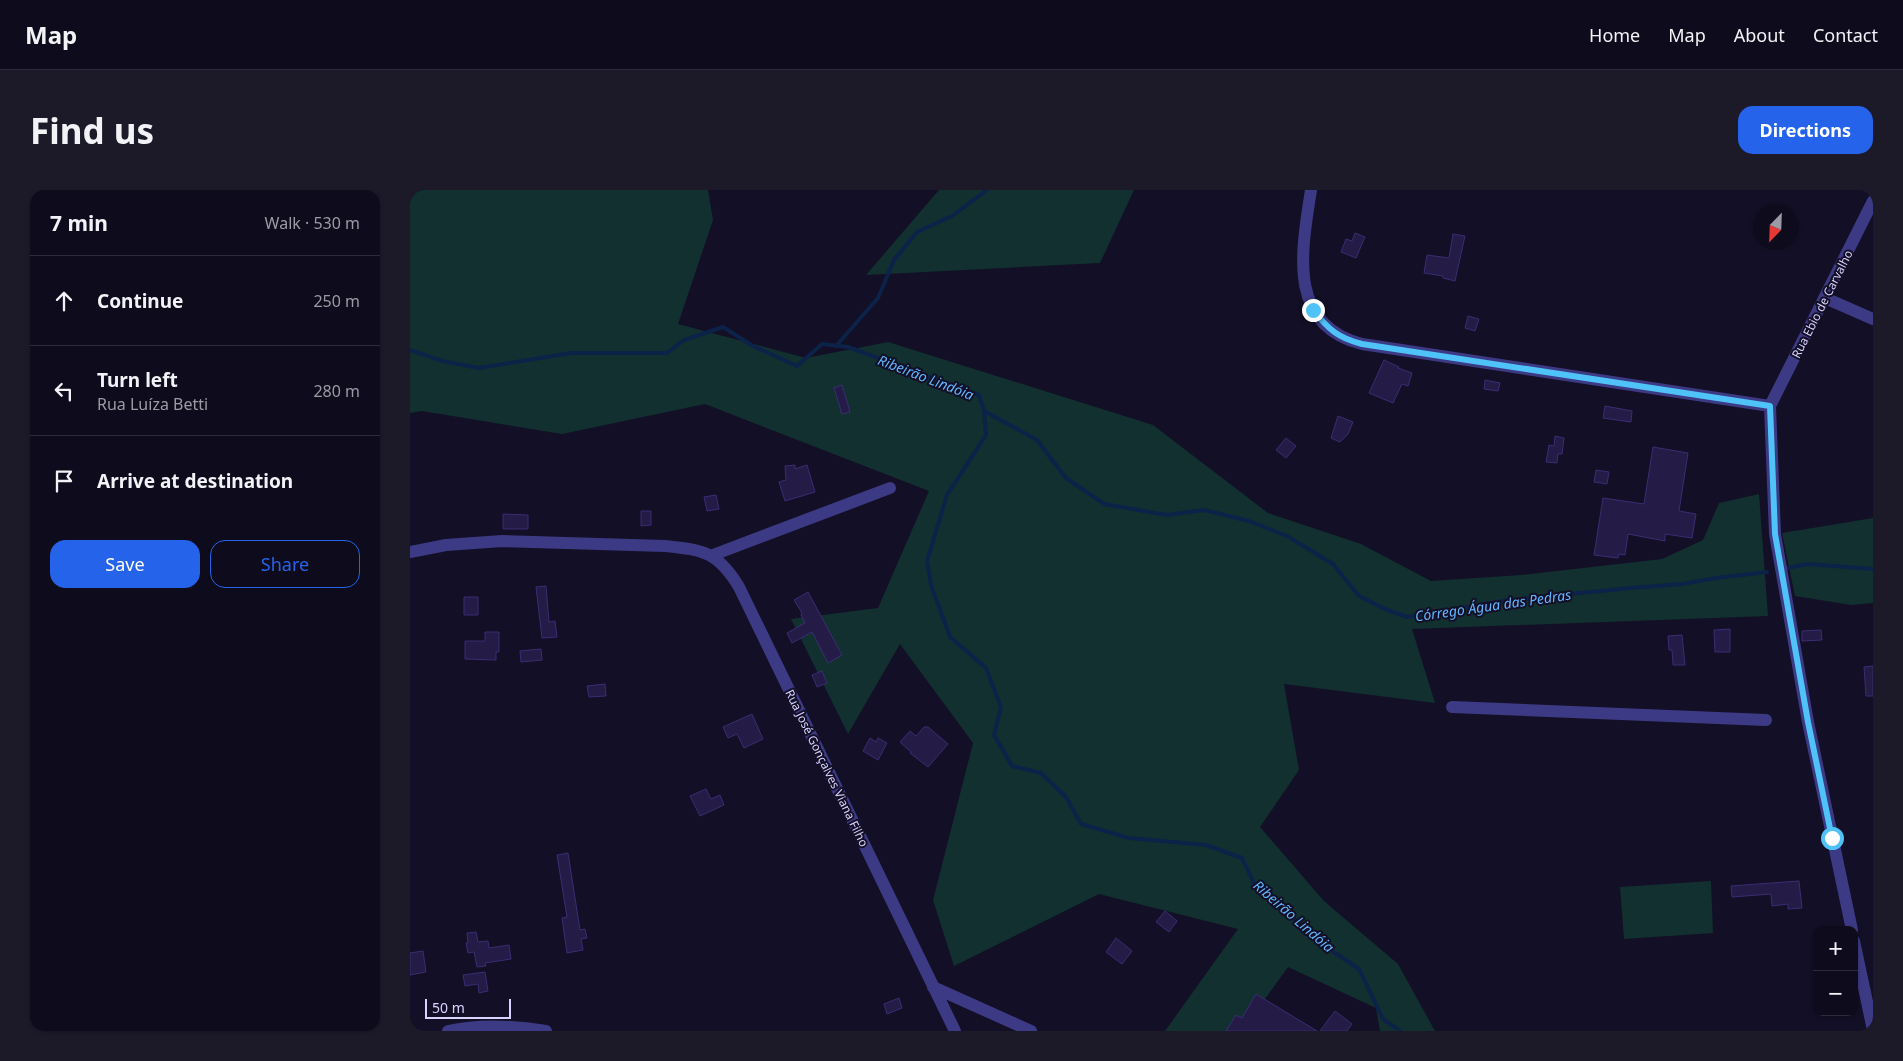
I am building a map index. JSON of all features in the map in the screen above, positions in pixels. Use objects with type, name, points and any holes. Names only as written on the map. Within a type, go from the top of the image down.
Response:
[{"type":"street","points":[[1311,190],[1304,267],[1305,288],[1313,310],[1326,328],[1346,340],[1770,406],[1775,534],[1808,722],[1851,926]]},
{"type":"street","name":"Rua Ebio de Carvalho","points":[[1770,406],[1873,201]]},
{"type":"street","points":[[1825,298],[1873,319]]},
{"type":"street","points":[[410,552],[446,545],[502,540],[665,546],[690,549],[713,555],[890,488]]},
{"type":"street","name":"Rua José Gonçalves Viana Filho","points":[[713,555],[729,571],[739,587],[955,1031]]},
{"type":"street","points":[[1452,707],[1766,720]]},
{"type":"street","points":[[1858,960],[1873,1030]]},
{"type":"street","points":[[933,987],[1031,1031]]},
{"type":"street","points":[[448,1031],[461,1028],[521,1027],[546,1031]]},
{"type":"green space","points":[[410,190],[708,190],[713,220],[678,324],[806,358],[888,342],[1153,425],[1268,513],[1361,544],[1431,581],[1521,575],[1662,559],[1703,540],[1719,503],[1759,494],[1768,616],[1412,629],[1435,703],[1284,684],[1299,770],[1260,827],[1324,901],[1398,964],[1435,1031],[1380,1031],[1376,1008],[1288,967],[1242,1031],[1165,1031],[1238,929],[1099,894],[954,966],[933,900],[973,743],[900,644],[848,734],[791,619],[878,608],[929,491],[705,404],[562,434],[422,411],[410,413]]},
{"type":"green space","points":[[939,190],[1134,190],[1100,263],[866,275]]},
{"type":"green space","points":[[1873,518],[1873,603],[1851,605],[1795,596],[1782,533]]},
{"type":"green space","points":[[1711,881],[1713,933],[1624,939],[1620,887]]},
{"type":"building","points":[[1355,233],[1365,237],[1356,258],[1341,252],[1346,239],[1352,241]]},
{"type":"building","points":[[1453,234],[1465,236],[1455,281],[1443,278],[1443,276],[1424,273],[1427,255],[1449,258]]},
{"type":"building","points":[[1468,316],[1479,319],[1475,331],[1465,328]]},
{"type":"building","points":[[1384,360],[1412,373],[1408,386],[1402,384],[1393,403],[1369,393]]},
{"type":"building","points":[[1485,380],[1500,383],[1498,391],[1484,389]]},
{"type":"building","points":[[842,385],[850,412],[842,414],[834,388]]},
{"type":"building","points":[[1605,406],[1632,411],[1631,422],[1603,418]]},
{"type":"building","points":[[1338,416],[1353,422],[1348,434],[1340,442],[1331,438]]},
{"type":"building","points":[[1555,436],[1564,438],[1562,454],[1558,454],[1557,463],[1546,462],[1549,445],[1554,446]]},
{"type":"building","points":[[1286,438],[1296,446],[1286,458],[1276,450]]},
{"type":"building","points":[[1653,447],[1688,453],[1679,511],[1696,514],[1692,538],[1665,534],[1665,541],[1628,534],[1625,555],[1619,554],[1618,558],[1594,555],[1603,498],[1644,504]]},
{"type":"building","points":[[795,465],[795,469],[807,465],[815,492],[785,501],[779,482],[786,480],[785,466]]},
{"type":"building","points":[[1596,470],[1609,472],[1607,484],[1594,482]]},
{"type":"building","points":[[716,495],[719,509],[707,511],[704,497]]},
{"type":"building","points":[[641,511],[651,511],[651,525],[641,526]]},
{"type":"building","points":[[503,514],[528,515],[528,529],[503,529]]},
{"type":"building","points":[[546,586],[549,622],[555,621],[557,637],[542,638],[536,587]]},
{"type":"building","points":[[808,592],[842,655],[828,663],[812,632],[792,643],[787,633],[805,623],[801,615],[802,613],[794,600]]},
{"type":"building","points":[[464,597],[478,597],[478,615],[464,615]]},
{"type":"building","points":[[1730,629],[1730,652],[1715,652],[1714,630]]},
{"type":"building","points":[[1821,630],[1822,640],[1802,641],[1802,631]]},
{"type":"building","points":[[485,632],[499,632],[499,652],[496,652],[496,660],[465,659],[465,641],[485,641]]},
{"type":"building","points":[[1682,635],[1685,665],[1673,665],[1672,650],[1669,650],[1668,636]]},
{"type":"building","points":[[541,649],[542,660],[521,662],[520,651]]},
{"type":"building","points":[[1873,666],[1873,696],[1866,696],[1864,667]]},
{"type":"building","points":[[822,671],[827,683],[817,687],[812,675]]},
{"type":"building","points":[[605,684],[606,696],[589,697],[587,686]]},
{"type":"building","points":[[752,714],[763,739],[744,748],[737,734],[728,738],[723,727]]},
{"type":"building","points":[[924,727],[928,727],[948,744],[928,767],[910,753],[900,742],[910,731],[916,736]]},
{"type":"building","points":[[870,738],[876,742],[878,738],[887,743],[878,760],[863,751]]},
{"type":"building","points":[[706,789],[711,799],[720,795],[724,805],[700,816],[690,796]]},
{"type":"building","points":[[568,853],[580,930],[585,929],[587,938],[581,939],[583,950],[567,953],[562,918],[567,917],[557,855]]},
{"type":"building","points":[[1799,881],[1802,908],[1788,909],[1788,904],[1772,906],[1771,894],[1732,897],[1731,886]]},
{"type":"building","points":[[1165,911],[1177,921],[1169,932],[1156,922]]},
{"type":"building","points":[[476,932],[478,942],[488,941],[489,948],[509,945],[511,959],[485,963],[486,966],[477,967],[474,952],[468,953],[466,943],[468,943],[467,933]]},
{"type":"building","points":[[1116,938],[1132,951],[1122,964],[1106,952]]},
{"type":"building","points":[[423,951],[426,972],[410,975],[410,953]]},
{"type":"building","points":[[485,972],[488,991],[479,993],[478,984],[465,986],[463,975]]},
{"type":"building","points":[[1256,994],[1317,1031],[1226,1031],[1236,1015],[1242,1018]]},
{"type":"building","points":[[899,998],[902,1008],[887,1014],[884,1004]]},
{"type":"building","points":[[1335,1011],[1352,1024],[1347,1031],[1320,1031]]},
{"type":"waterway","points":[[836,346],[878,298],[894,260],[917,232],[952,216],[987,190]]},
{"type":"waterway","name":"Ribeirão Lindóia","points":[[410,350],[442,361],[479,368],[571,353],[667,353],[684,340],[723,327],[753,346],[797,366],[822,344],[848,347],[979,395],[984,411],[986,435],[947,495],[927,561],[931,585],[950,637],[986,668],[1001,707],[994,735],[1012,766],[1041,773],[1066,797],[1081,824],[1129,838],[1206,845],[1242,858],[1254,883],[1322,944],[1359,969],[1383,1019],[1400,1031]]},
{"type":"waterway","name":"Córrego Água das Pedras","points":[[984,411],[1037,440],[1066,478],[1104,504],[1167,515],[1204,510],[1249,521],[1287,536],[1333,564],[1359,596],[1407,617],[1509,600],[1682,584],[1767,572]]},
{"type":"waterway","name":"Córrego Água das Pedras","points":[[1788,568],[1808,564],[1873,569]]},
{"type":"route","points":[[1313,310],[1326,328],[1346,340],[1362,344],[1770,406],[1775,534],[1808,722],[1832,838]]}]
